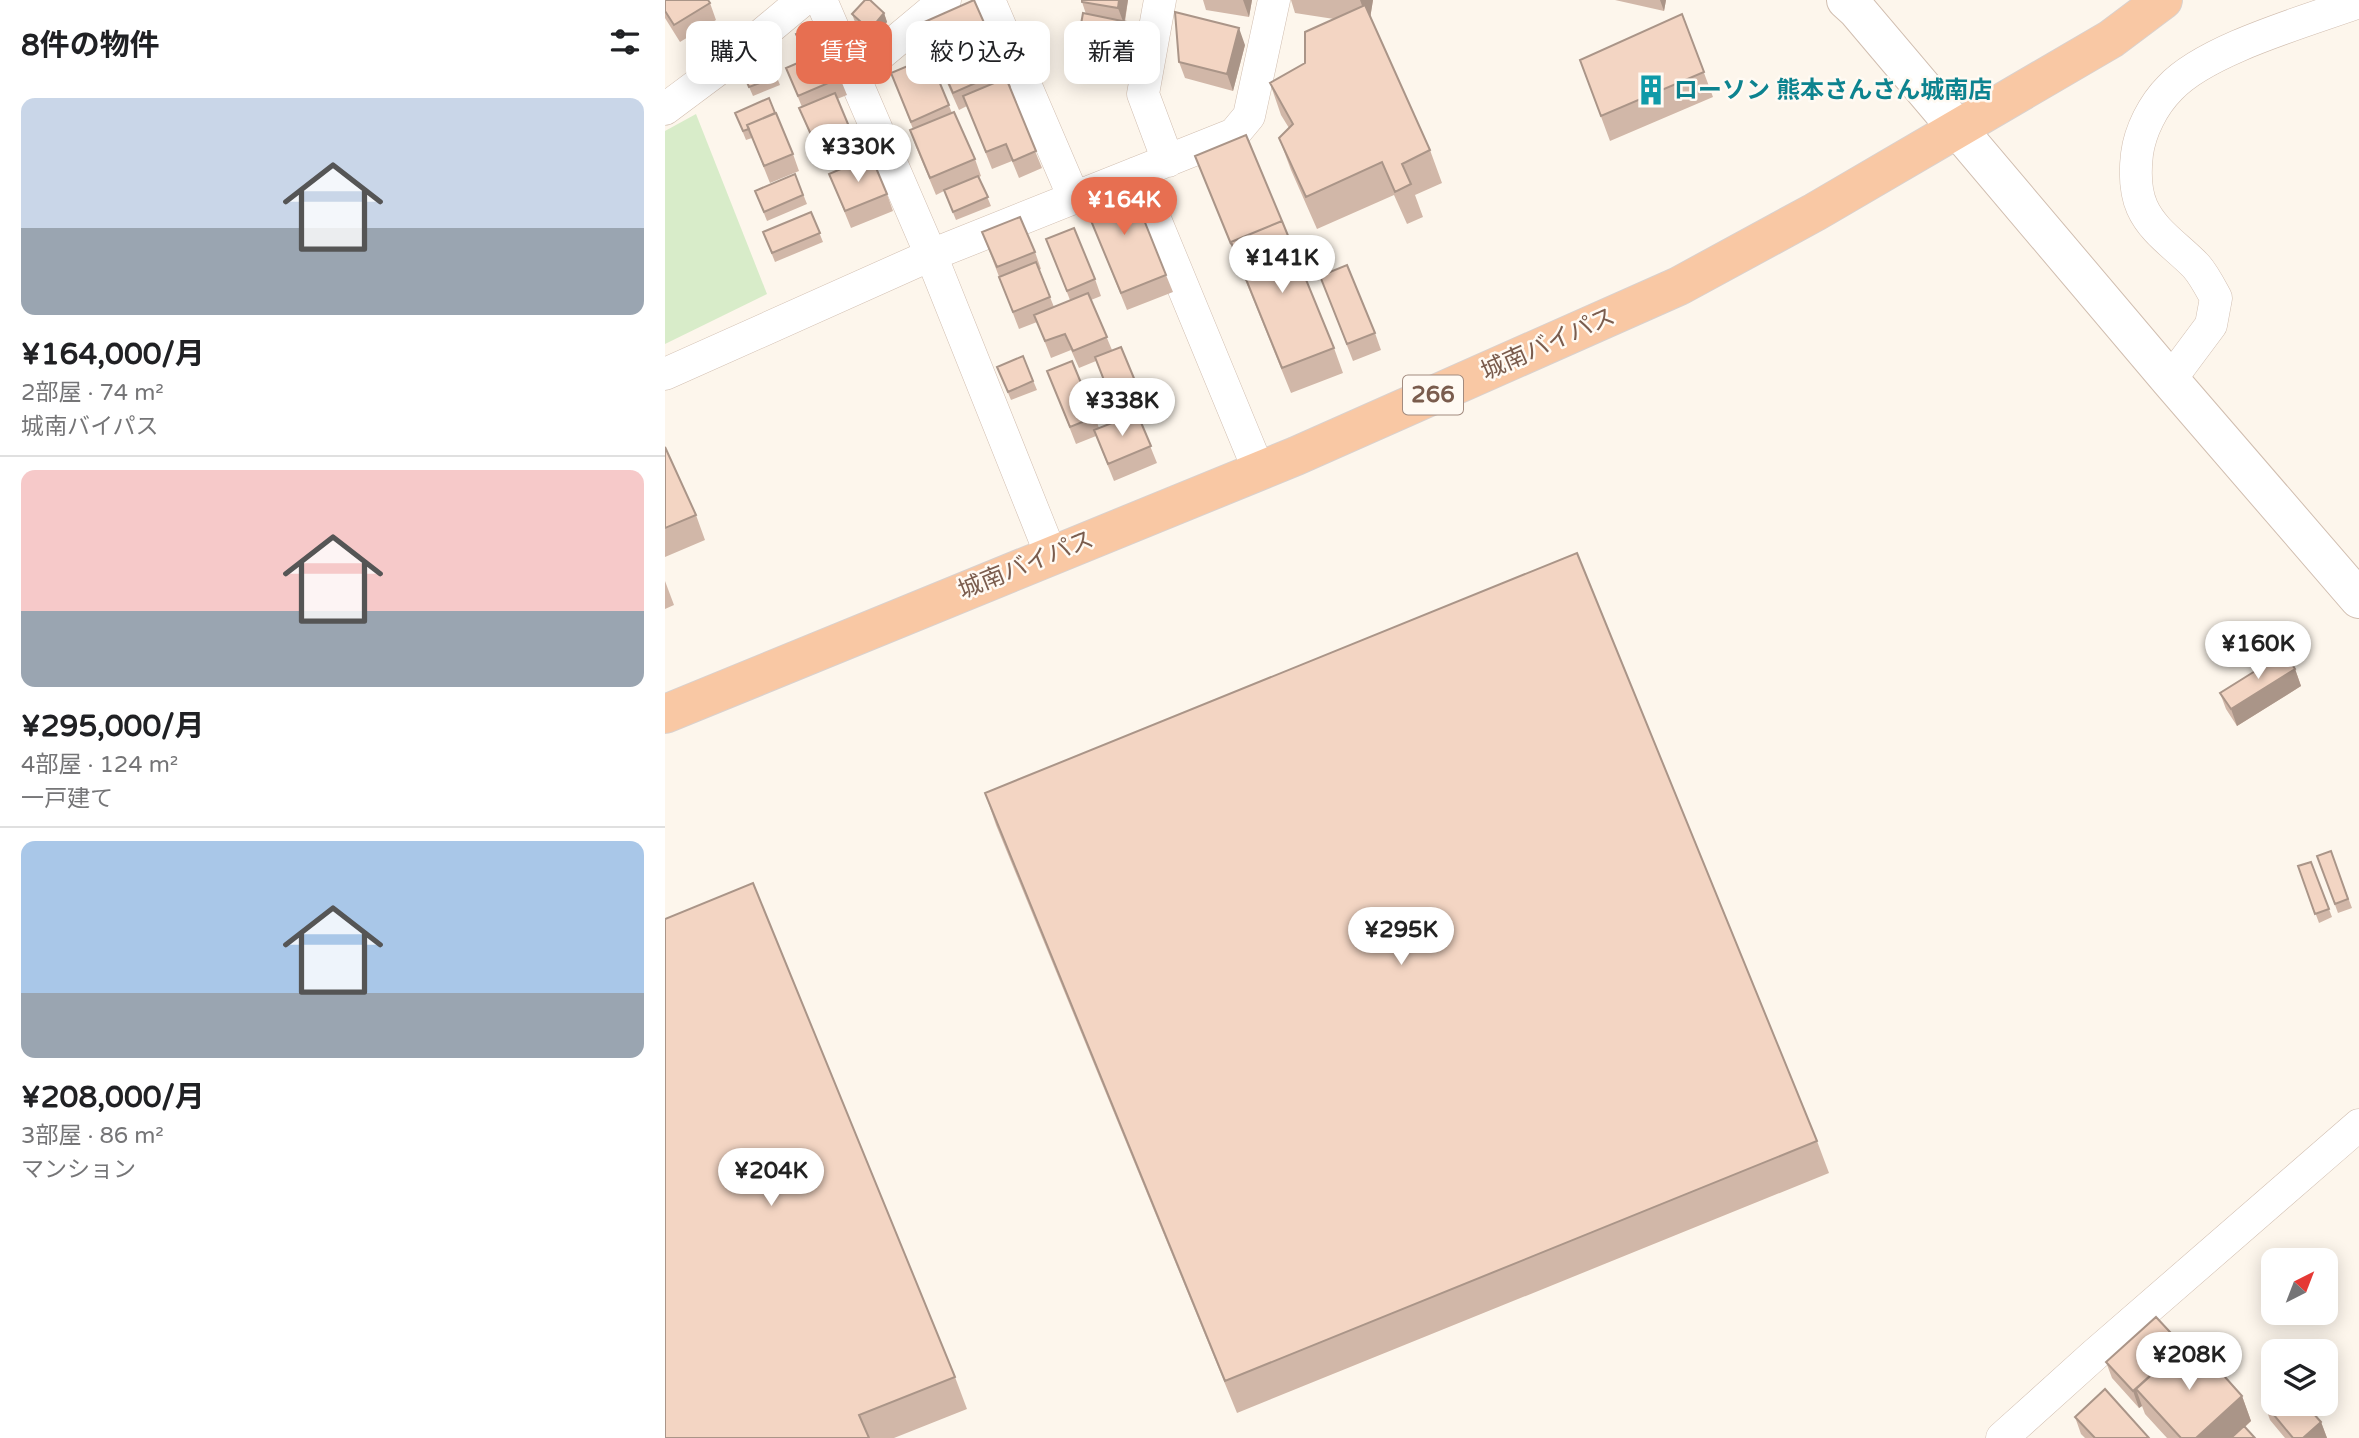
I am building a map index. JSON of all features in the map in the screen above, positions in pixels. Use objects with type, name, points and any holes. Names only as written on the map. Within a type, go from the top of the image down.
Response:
[{"type":"highway","name":"城南バイパス","points":[[665,715],[1259,471],[1679,286],[1815,212],[2111,39],[2164,0]]},
{"type":"street","points":[[665,109],[736,56],[803,0]]},
{"type":"street","points":[[821,0],[830,21]]},
{"type":"street","points":[[892,44],[945,0]]},
{"type":"street","points":[[989,0],[1074,198]]},
{"type":"street","points":[[1160,0],[1143,94],[1168,161]]},
{"type":"street","points":[[665,374],[932,255],[1234,134],[1249,116],[1274,0]]},
{"type":"street","points":[[1846,0],[2359,599]]},
{"type":"street","points":[[2170,380],[2211,325],[2216,298],[2198,268],[2160,232],[2142,207],[2135,172],[2139,140],[2153,110],[2170,87],[2199,65],[2240,46],[2359,2]]},
{"type":"street","points":[[857,84],[932,255],[1051,555]]},
{"type":"street","points":[[1136,173],[1259,471]]},
{"type":"street","points":[[2002,1438],[2359,1125]]},
{"type":"green space","points":[[696,114],[767,294],[665,344],[665,131]]},
{"type":"building","points":[[665,0],[708,0],[710,3],[674,25],[665,11]]},
{"type":"building","points":[[865,0],[870,0],[884,13],[877,21],[860,21],[852,14]]},
{"type":"building","points":[[974,0],[983,21],[927,21]]},
{"type":"building","points":[[1082,0],[1119,0],[1118,8]]},
{"type":"building","points":[[1365,5],[1430,150],[1402,164],[1411,184],[1395,192],[1382,162],[1306,197],[1279,138],[1293,124],[1270,83],[1305,63],[1305,32]]},
{"type":"building","points":[[1175,12],[1239,28],[1227,74],[1179,62]]},
{"type":"building","points":[[1083,13],[1122,21],[1082,21]]},
{"type":"building","points":[[1682,14],[1704,72],[1601,116],[1580,60]]},
{"type":"building","points":[[796,64],[796,84],[826,84],[798,96],[786,68]]},
{"type":"building","points":[[906,67],[906,84],[940,84],[949,105],[911,122],[892,73]]},
{"type":"building","points":[[949,84],[973,84],[953,93]]},
{"type":"building","points":[[992,84],[1008,84],[1036,151],[1013,161],[1006,144],[986,152],[963,96]]},
{"type":"building","points":[[835,93],[853,136],[818,150],[799,108]]},
{"type":"building","points":[[769,98],[775,113],[747,125],[749,129],[743,131],[735,113]]},
{"type":"building","points":[[954,112],[975,159],[930,178],[910,130]]},
{"type":"building","points":[[776,113],[793,154],[764,166],[747,125]]},
{"type":"building","points":[[1246,135],[1282,221],[1231,244],[1195,156]]},
{"type":"building","points":[[871,156],[887,194],[845,211],[829,174]]},
{"type":"building","points":[[795,174],[803,195],[764,212],[755,191]]},
{"type":"building","points":[[978,176],[988,197],[953,212],[944,190]]},
{"type":"building","points":[[1128,180],[1166,275],[1121,293],[1082,199]]},
{"type":"building","points":[[811,212],[820,233],[772,253],[763,232]]},
{"type":"building","points":[[1020,217],[1035,252],[997,267],[982,232]]},
{"type":"building","points":[[1282,221],[1334,348],[1282,368],[1231,242]]},
{"type":"building","points":[[1074,228],[1095,279],[1067,291],[1046,239]]},
{"type":"building","points":[[1036,262],[1050,297],[1013,312],[999,277]]},
{"type":"building","points":[[1347,265],[1375,333],[1347,344],[1320,276]]},
{"type":"building","points":[[1088,293],[1107,337],[1073,351],[1065,334],[1045,341],[1034,315]]},
{"type":"building","points":[[1121,347],[1143,400],[1116,411],[1095,357]]},
{"type":"building","points":[[1023,356],[1033,381],[1008,392],[997,367]]},
{"type":"building","points":[[1072,361],[1095,417],[1070,427],[1047,371]]},
{"type":"building","points":[[1137,413],[1151,446],[1108,464],[1094,430]]},
{"type":"building","points":[[665,447],[696,515],[665,528]]},
{"type":"building","points":[[1577,553],[1817,1141],[1225,1381],[985,793]]},
{"type":"building","points":[[2284,653],[2295,669],[2231,709],[2220,693]]},
{"type":"building","points":[[2331,851],[2348,899],[2335,904],[2317,856]]},
{"type":"building","points":[[2311,862],[2329,909],[2315,914],[2298,866]]},
{"type":"building","points":[[753,883],[955,1377],[859,1415],[869,1438],[665,1438],[665,919]]},
{"type":"building","points":[[2156,1317],[2183,1346],[2133,1391],[2106,1362]]},
{"type":"building","points":[[2191,1339],[2242,1396],[2196,1438],[2181,1438],[2136,1389]]},
{"type":"building","points":[[2105,1389],[2149,1438],[2095,1438],[2075,1417]]},
{"type":"building","points":[[2275,1416],[2316,1416],[2321,1422],[2303,1438],[2293,1438]]},
{"type":"building","points":[[2244,1426],[2255,1438],[2231,1438]]},
{"type":"place","name":"ローソン 熊本さんさん城南店","points":[[1651,90]]}]
